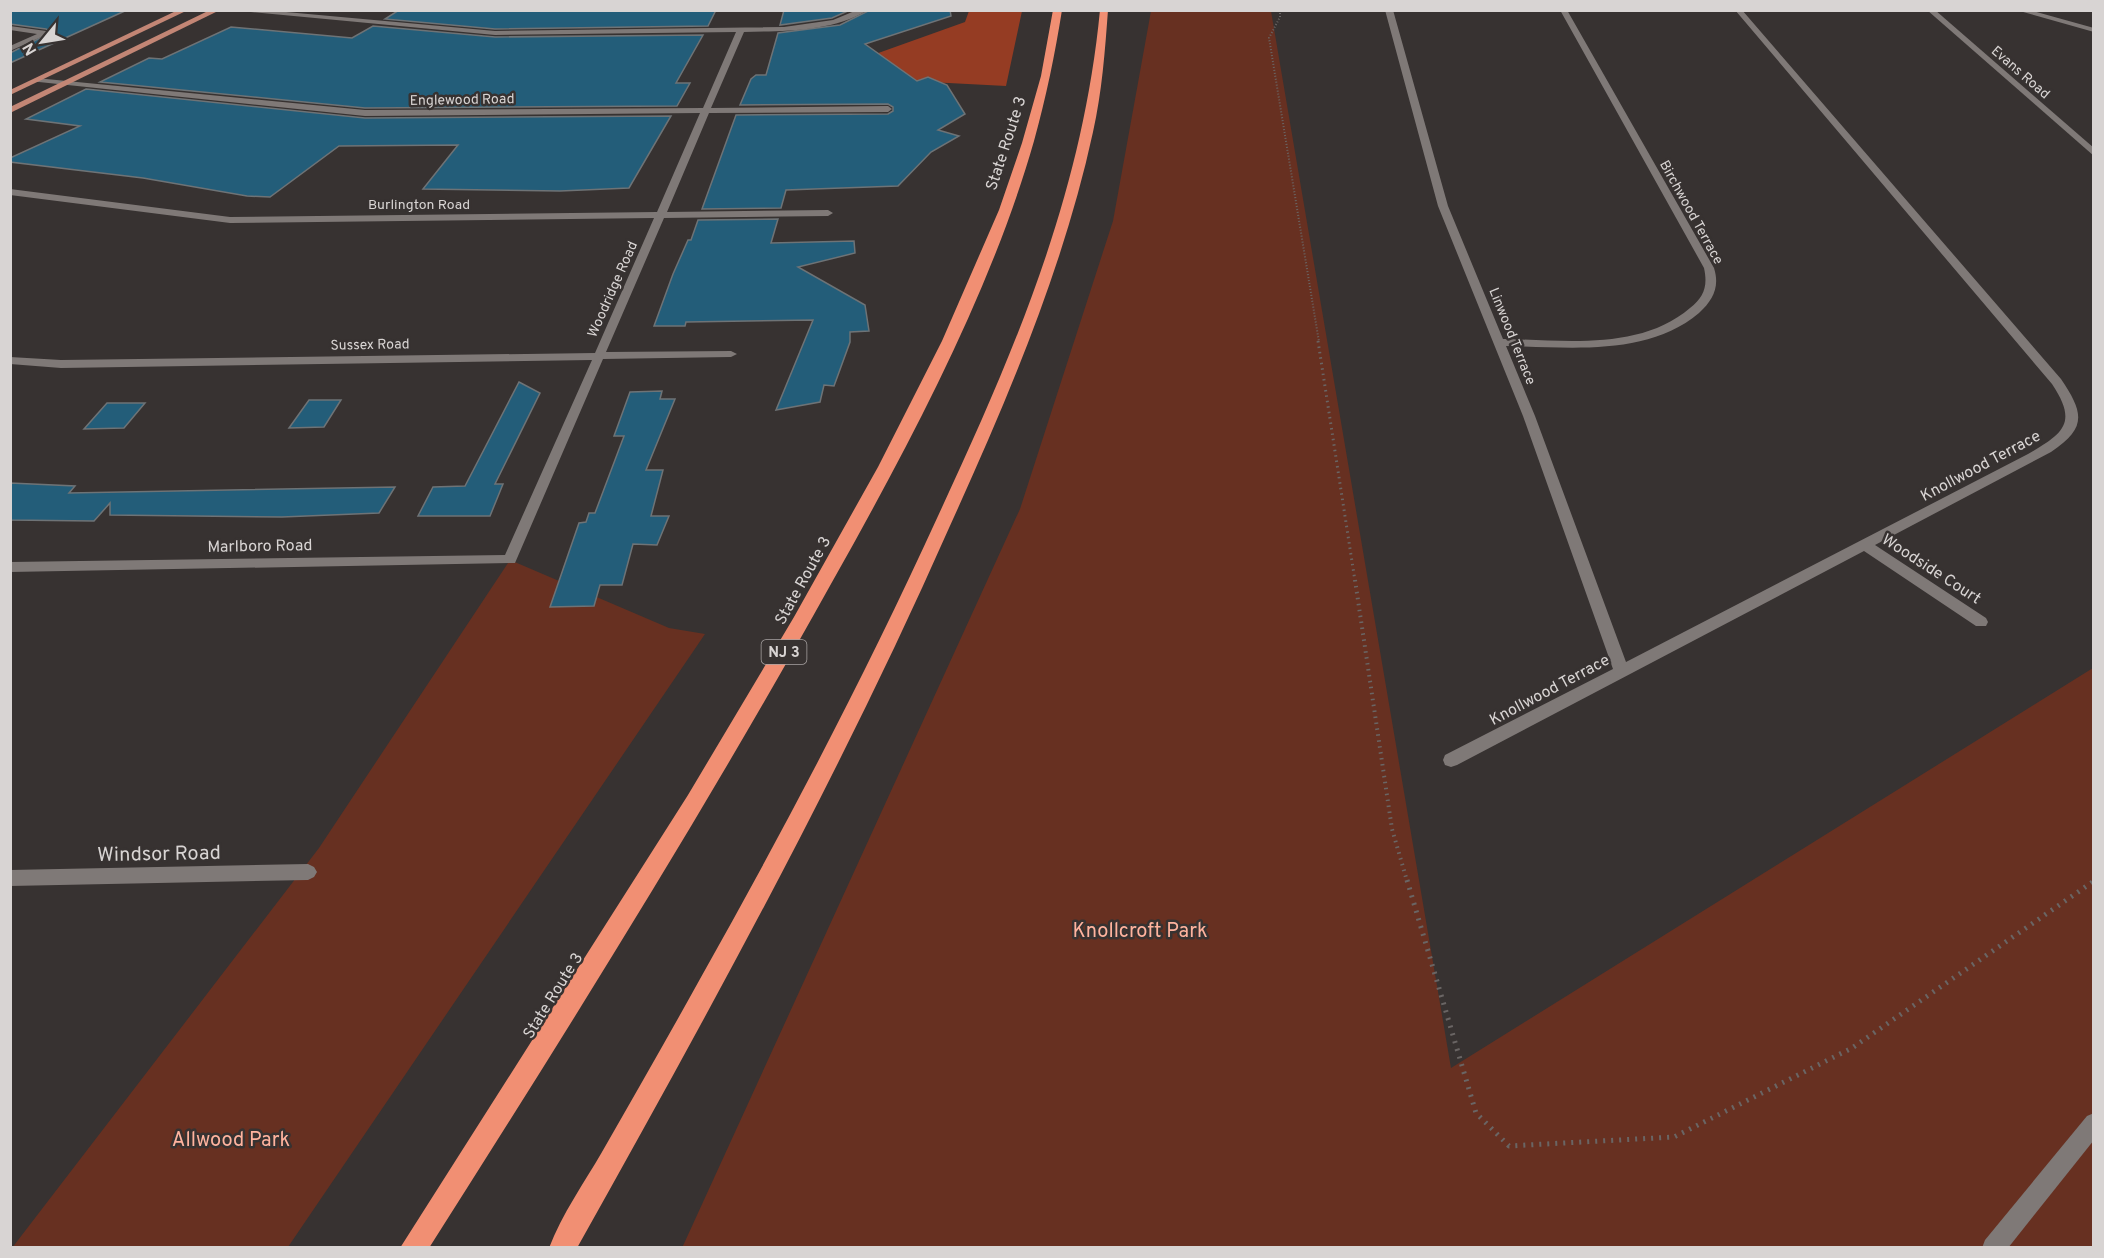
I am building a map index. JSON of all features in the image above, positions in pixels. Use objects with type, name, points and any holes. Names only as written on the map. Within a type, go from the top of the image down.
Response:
[{"type":"highway","points":[[1051,10],[1052,45]]},
{"type":"highway","name":"State Route 3","points":[[413,1248],[674,838],[778,662],[874,489],[934,369],[996,230],[1032,126],[1052,45],[1058,10]]},
{"type":"highway","points":[[562,1248],[696,1008],[832,753],[921,572],[980,442],[1028,324],[1067,206],[1094,100],[1104,10]]},
{"type":"main road","points":[[10,93],[185,10]]},
{"type":"main road","points":[[10,111],[217,10]]},
{"type":"street","points":[[233,10],[478,33],[741,30],[804,27],[834,22],[865,10]]},
{"type":"street","name":"Linwood Terrace","points":[[1389,10],[1443,207],[1529,416],[1621,670]]},
{"type":"street","name":"Birchwood Terrace","points":[[1499,342],[1602,342],[1657,333],[1695,312],[1710,296],[1713,281],[1709,268],[1563,10]]},
{"type":"street","name":"Knollwood Terrace","points":[[1451,760],[2064,439],[2074,427],[2074,413],[2070,399],[1738,10]]},
{"type":"street","name":"Evans Road","points":[[1930,10],[2094,153]]},
{"type":"street","points":[[2019,10],[2094,30]]},
{"type":"street","points":[[10,28],[46,33],[10,49]]},
{"type":"street","name":"Woodridge Road","points":[[510,560],[741,30]]},
{"type":"street","name":"Englewood Road","points":[[39,80],[365,113],[888,109]]},
{"type":"street","points":[[2079,141],[2094,142]]},
{"type":"street","name":"Burlington Road","points":[[10,192],[230,220],[828,213]]},
{"type":"street","name":"Sussex Road","points":[[10,360],[61,364],[731,354]]},
{"type":"street","name":"Woodside Court","points":[[1864,544],[1981,621]]},
{"type":"street","name":"Marlboro Road","points":[[10,567],[510,560]]},
{"type":"street","name":"Windsor Road","points":[[10,878],[308,872]]},
{"type":"street","points":[[1993,1248],[2094,1123]]},
{"type":"path","points":[[1280,10],[1280,17],[1269,38],[1335,443],[1392,829],[1476,1113],[1509,1146],[1674,1137],[1852,1048],[2094,881]]},
{"type":"green space","name":"Knollcroft Park","points":[[1151,11],[1271,11],[1451,1068],[2093,668],[2093,1247],[682,1248],[1020,509],[1113,221]]},
{"type":"green space","name":"Allwood Park","points":[[510,560],[669,628],[705,634],[288,1247],[12,1248],[319,848]]},
{"type":"shaded area","points":[[969,11],[1022,11],[1006,86],[814,76],[965,22]]},
{"type":"building","points":[[10,10],[127,10],[10,63],[10,53],[52,32],[46,29],[10,24]]},
{"type":"building","points":[[399,10],[716,10],[708,26],[495,29],[385,19]]},
{"type":"building","points":[[784,10],[850,10],[832,18],[780,25]]},
{"type":"building","points":[[870,10],[950,10],[951,16],[865,44],[917,81],[928,77],[947,85],[965,114],[938,130],[959,136],[931,152],[898,186],[786,190],[781,208],[702,209],[736,115],[888,114],[893,111],[893,107],[888,104],[740,105],[751,79],[756,75],[766,75],[778,33],[840,25]]},
{"type":"building","points":[[373,26],[495,37],[703,35],[676,83],[690,83],[677,106],[365,108],[100,82],[149,58],[162,59],[231,27],[352,38]]},
{"type":"building","points":[[86,89],[365,118],[671,116],[629,188],[560,191],[423,189],[458,145],[339,146],[270,197],[247,196],[143,178],[10,162],[10,158],[80,126],[26,119]]},
{"type":"building","points":[[778,219],[771,243],[854,241],[855,253],[798,267],[865,305],[869,331],[850,332],[850,342],[834,386],[824,385],[820,402],[776,410],[813,320],[686,322],[685,326],[654,326],[673,274],[688,240],[691,240],[698,220]]},
{"type":"building","points":[[519,382],[540,393],[495,484],[503,484],[490,516],[418,516],[433,487],[465,486]]},
{"type":"building","points":[[662,391],[660,399],[675,399],[646,470],[663,470],[651,516],[669,516],[657,545],[633,544],[622,585],[600,585],[594,606],[550,607],[579,523],[586,522],[589,513],[595,513],[624,436],[614,436],[630,392]]},
{"type":"building","points":[[309,400],[341,400],[324,427],[289,428]]},
{"type":"building","points":[[107,403],[145,403],[124,428],[84,429]]},
{"type":"building","points":[[10,483],[75,486],[69,493],[395,487],[379,513],[282,517],[110,515],[110,503],[94,521],[10,520]]}]
